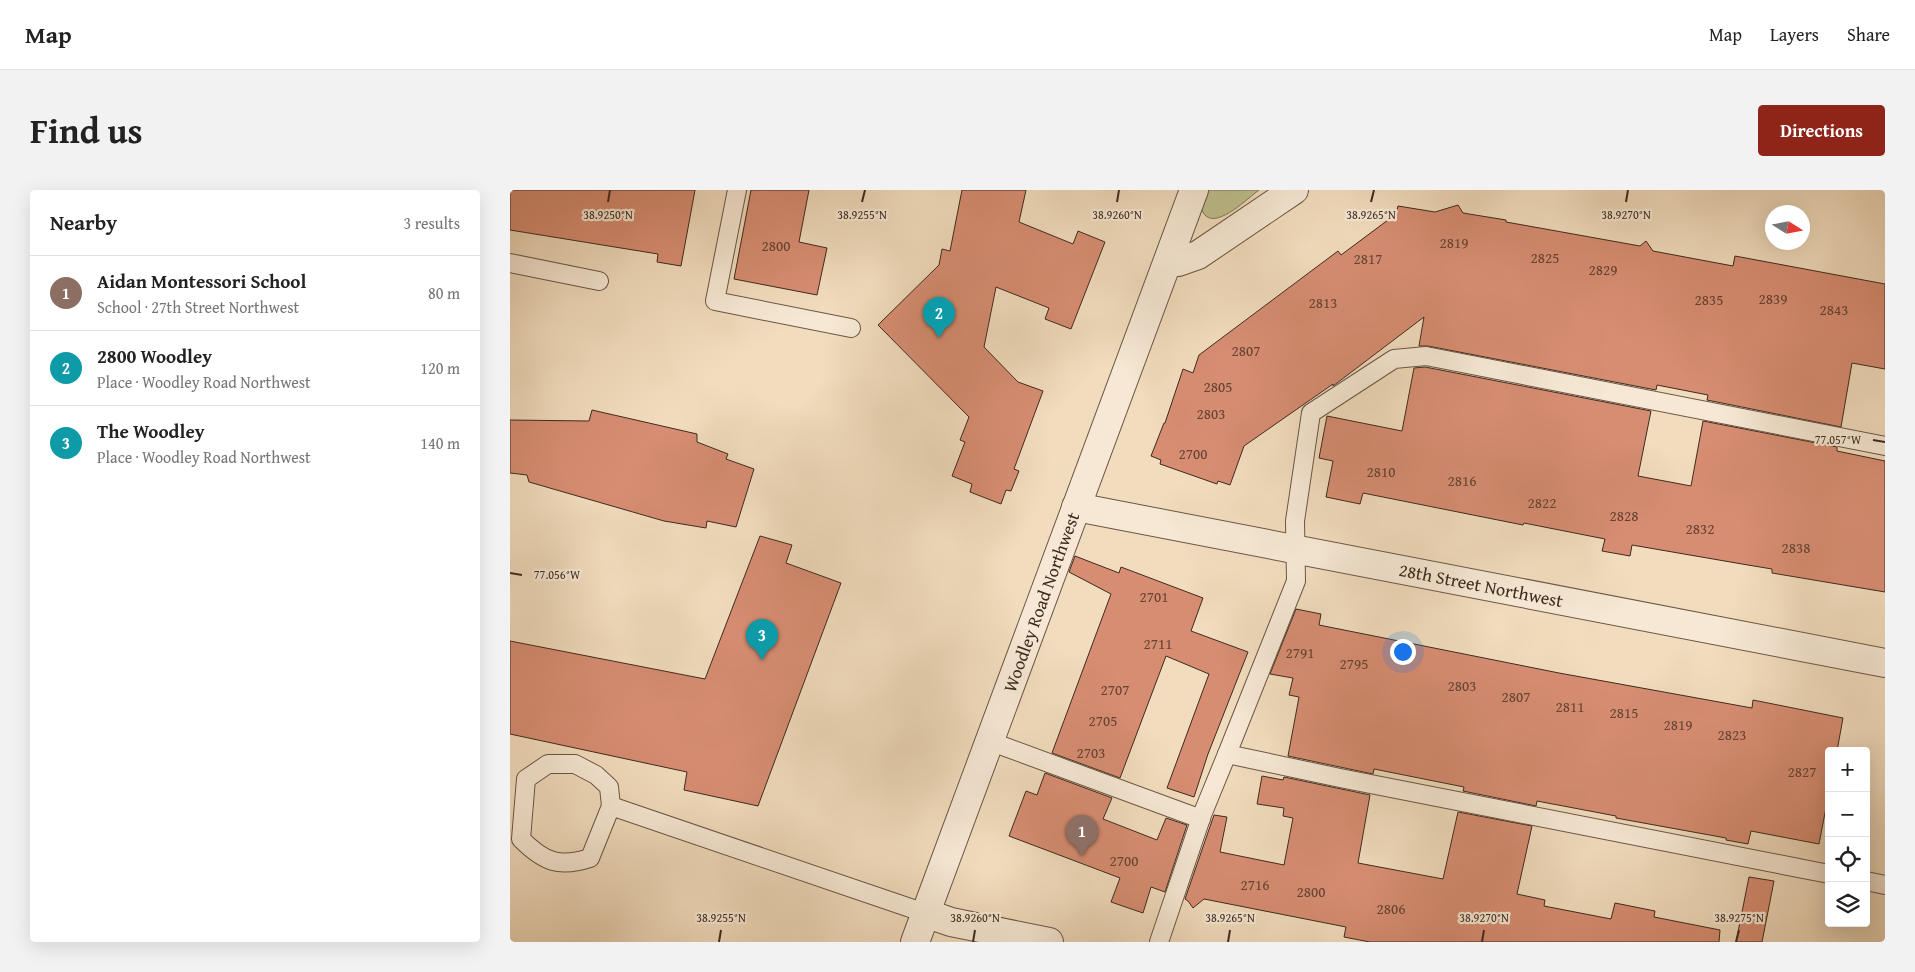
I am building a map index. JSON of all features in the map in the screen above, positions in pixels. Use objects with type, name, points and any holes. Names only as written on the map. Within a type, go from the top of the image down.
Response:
[{"type":"street","name":"Woodley Road Northwest","points":[[914,942],[1194,190]]},
{"type":"street","points":[[1169,261],[1178,262],[1198,255],[1294,190]]},
{"type":"street","name":"28th Street Northwest","points":[[1076,507],[1885,663]]},
{"type":"street","points":[[925,913],[952,922],[1049,942]]},
{"type":"lane","points":[[737,190],[715,301],[851,328]]},
{"type":"lane","points":[[510,263],[599,280]]},
{"type":"lane","points":[[1159,942],[1201,819],[1296,581],[1295,521],[1311,413],[1394,359],[1426,356],[1885,446]]},
{"type":"lane","points":[[989,741],[1201,819]]},
{"type":"lane","points":[[1228,754],[1340,778],[1825,873]]},
{"type":"lane","points":[[548,764],[575,764],[596,775],[609,787],[611,806],[590,858],[572,864],[553,862],[534,852],[521,839],[526,779],[548,764]]},
{"type":"lane","points":[[611,806],[925,913]]},
{"type":"lane","points":[[1870,882],[1885,885]]},
{"type":"green space","points":[[1206,190],[1259,190],[1226,215],[1212,218],[1206,216],[1202,210]]},
{"type":"building","points":[[510,190],[695,190],[681,266],[657,262],[658,254],[510,230]]},
{"type":"building","points":[[751,190],[809,190],[799,242],[827,248],[817,295],[734,279]]},
{"type":"building","points":[[962,190],[1026,190],[1019,222],[1073,244],[1078,231],[1105,242],[1071,329],[1045,319],[1049,308],[996,287],[984,347],[1018,382],[1043,391],[1014,469],[1019,471],[1011,491],[1006,490],[1001,504],[970,492],[972,484],[952,476],[965,442],[960,440],[969,417],[878,325],[939,265],[942,249],[950,251]]},
{"type":"building","points":[[1458,205],[1463,213],[1640,246],[1646,241],[1653,251],[1733,266],[1735,256],[1885,284],[1885,369],[1852,363],[1841,427],[1707,400],[1708,395],[1657,385],[1656,390],[1428,346],[1419,346],[1424,317],[1333,386],[1333,384],[1244,446],[1230,485],[1218,481],[1217,484],[1160,464],[1161,460],[1151,456],[1165,423],[1183,369],[1193,373],[1199,355],[1338,251],[1341,255],[1396,214],[1398,206],[1435,212]]},
{"type":"building","points":[[1425,367],[1651,411],[1638,476],[1691,486],[1703,421],[1837,447],[1837,451],[1885,461],[1885,592],[1772,573],[1772,569],[1632,545],[1630,556],[1602,551],[1605,539],[1524,523],[1523,525],[1363,493],[1360,504],[1326,497],[1333,461],[1319,458],[1327,416],[1402,431],[1414,368]]},
{"type":"building","points":[[592,410],[697,434],[697,442],[728,454],[726,459],[754,469],[736,527],[707,521],[706,528],[664,521],[529,482],[527,475],[510,473],[510,420],[589,421]]},
{"type":"building","points":[[760,536],[792,545],[786,563],[841,583],[758,806],[684,790],[687,772],[510,734],[510,641],[705,679]]},
{"type":"building","points":[[1075,556],[1119,573],[1121,567],[1203,598],[1191,631],[1248,652],[1208,754],[1194,797],[1167,788],[1209,674],[1166,656],[1120,778],[1052,753],[1111,594],[1069,572]]},
{"type":"building","points":[[1296,609],[1321,614],[1319,625],[1559,673],[1752,708],[1753,700],[1843,718],[1838,747],[1825,747],[1825,813],[1819,844],[1751,831],[1748,844],[1537,801],[1536,806],[1463,791],[1464,787],[1374,769],[1373,774],[1288,756],[1299,697],[1289,695],[1293,678],[1270,674]]},
{"type":"building","points":[[1045,773],[1112,798],[1103,819],[1157,840],[1166,818],[1187,825],[1165,892],[1151,887],[1143,913],[1111,902],[1120,878],[1009,836],[1026,791],[1037,795]]},
{"type":"building","points":[[1262,776],[1283,780],[1284,777],[1370,795],[1358,863],[1443,879],[1458,812],[1532,826],[1517,894],[1545,900],[1544,906],[1611,919],[1615,903],[1655,911],[1654,917],[1720,930],[1719,942],[1370,942],[1344,937],[1346,927],[1204,899],[1193,908],[1185,899],[1214,815],[1227,817],[1220,852],[1284,865],[1293,818],[1283,816],[1284,808],[1257,804]]},
{"type":"building","points":[[1749,877],[1774,881],[1762,942],[1736,942]]},
{"type":"place","name":"2800 Woodley","points":[[939,338]]},
{"type":"place","name":"The Woodley","points":[[762,660]]},
{"type":"place","name":"Aidan Montessori School","points":[[1082,856]]}]
